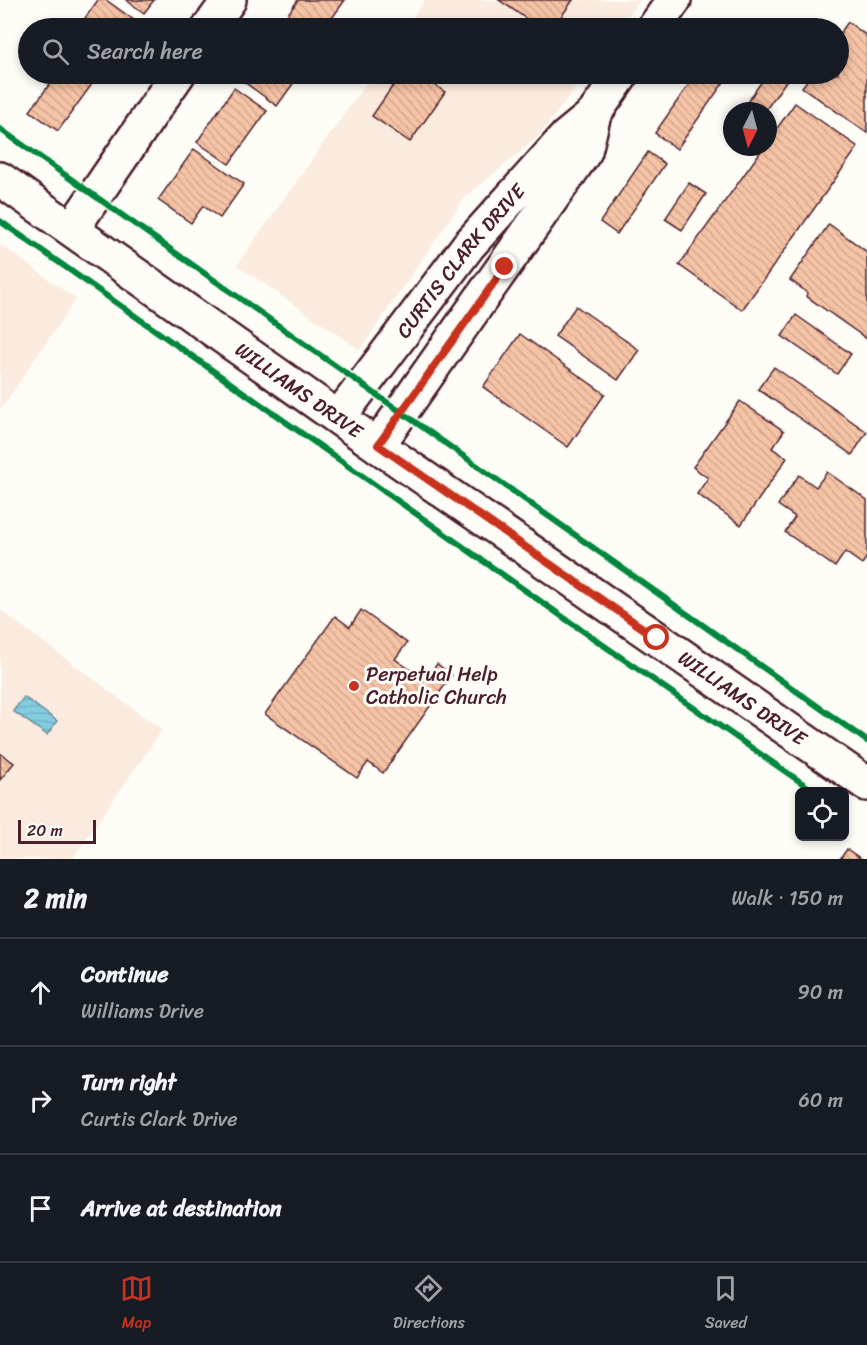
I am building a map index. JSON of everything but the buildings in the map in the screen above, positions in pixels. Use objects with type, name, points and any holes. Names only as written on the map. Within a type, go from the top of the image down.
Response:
[{"type":"street","points":[[216,18],[229,0]]},
{"type":"street","points":[[661,18],[674,0]]},
{"type":"street","points":[[72,229],[171,84]]},
{"type":"street","name":"CURTIS CLARK DRIVE","points":[[339,417],[468,246],[566,136],[594,114],[615,84]]},
{"type":"street","name":"CURTIS CLARK DRIVE","points":[[378,445],[585,151],[594,114]]},
{"type":"street","name":"WILLIAMS DRIVE","points":[[0,179],[378,445],[867,784]]},
{"type":"shaded area","points":[[425,0],[640,0],[626,18],[412,18]]},
{"type":"shaded area","points":[[366,84],[578,84],[537,138],[465,197],[360,350],[237,265]]},
{"type":"shaded area","points":[[0,244],[76,299],[0,410]]},
{"type":"shaded area","points":[[0,610],[162,730],[72,859],[0,859]]},
{"type":"water","points":[[24,697],[57,721],[47,735],[13,711]]},
{"type":"cycle path","points":[[0,129],[867,741]]},
{"type":"cycle path","points":[[0,221],[808,787]]},
{"type":"place","name":"Perpetual Help Catholic Church","points":[[354,686]]},
{"type":"route","points":[[505,267],[378,445],[657,638]]}]
